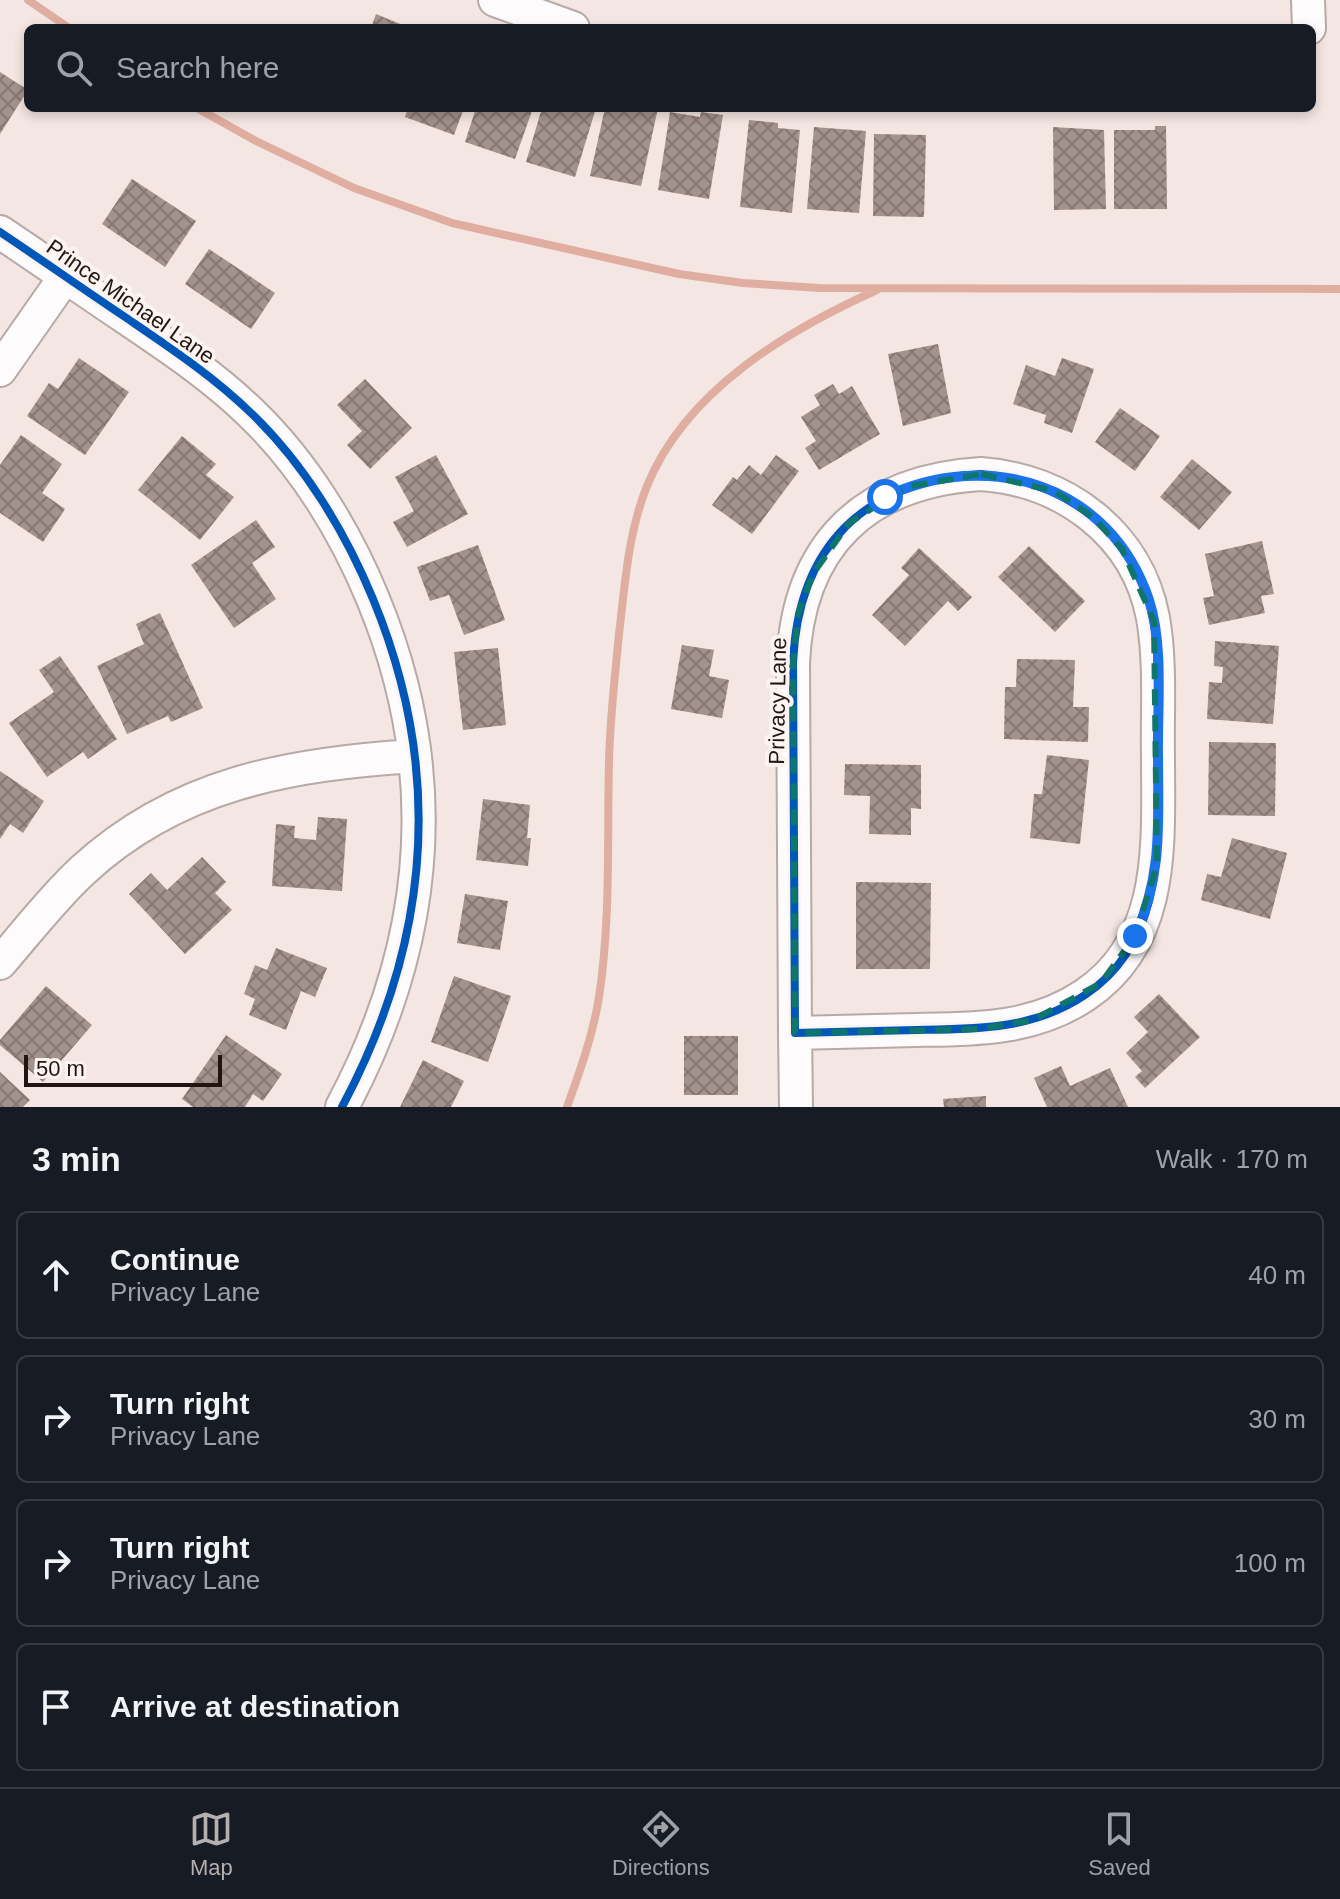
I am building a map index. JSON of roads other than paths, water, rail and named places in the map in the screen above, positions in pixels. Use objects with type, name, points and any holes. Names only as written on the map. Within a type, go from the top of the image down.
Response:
[{"type":"street","points":[[495,0],[562,24]]},
{"type":"street","points":[[1308,0],[1309,24]]},
{"type":"street","name":"Prince Michael Lane","points":[[0,232],[224,388],[264,427],[295,464],[360,567],[397,664],[415,756],[419,832],[407,937],[394,986],[375,1039],[342,1107]]},
{"type":"street","points":[[0,370],[65,277]]},
{"type":"street","name":"Privacy Lane","points":[[795,1033],[979,1029],[1033,1020],[1067,1007],[1101,983],[1135,936],[1150,901],[1157,865],[1157,667],[1154,621],[1142,584],[1122,549],[1093,517],[1054,491],[1031,482],[981,474],[954,476],[906,487],[865,509],[849,523],[835,538],[813,574],[798,614],[793,663],[795,1033],[796,1107]]},
{"type":"street","points":[[0,963],[62,892],[98,857],[134,830],[181,804],[248,778],[283,770],[341,761],[415,756]]},
{"type":"waterway","points":[[28,0],[63,24]]},
{"type":"waterway","points":[[204,112],[256,141],[354,188],[452,223],[679,274],[743,283],[819,288],[1340,289]]},
{"type":"waterway","points":[[567,1107],[590,1039],[603,967],[614,681],[628,559],[635,522],[647,486],[664,452],[687,420],[713,392],[775,344],[877,290]]}]
